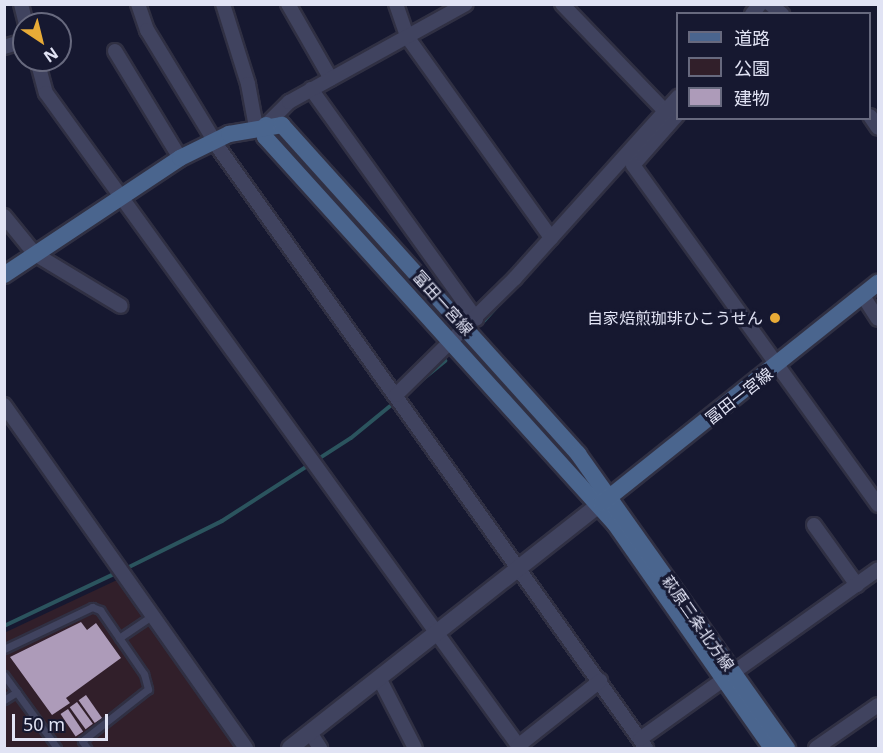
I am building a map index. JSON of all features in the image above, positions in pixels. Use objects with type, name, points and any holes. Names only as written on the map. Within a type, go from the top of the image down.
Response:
[{"type":"main road","name":"富田一宮線","points":[[282,124],[471,324],[539,408],[604,502],[452,341],[265,137],[261,126],[282,124]]},
{"type":"main road","points":[[4,275],[180,158],[229,134],[261,126]]},
{"type":"main road","name":"冨田一宮線","points":[[604,502],[879,283]]},
{"type":"main road","name":"萩原三条北方線","points":[[604,502],[728,676],[787,748]]},
{"type":"main road","name":"萩原三条北方線","points":[[728,676],[772,748]]},
{"type":"street","points":[[138,4],[153,40],[215,142],[643,744],[728,676],[879,570]]},
{"type":"street","points":[[223,4],[261,126],[289,102],[466,4]]},
{"type":"street","points":[[288,4],[331,79]]},
{"type":"street","points":[[396,4],[408,38],[551,238]]},
{"type":"street","points":[[562,4],[671,113]]},
{"type":"street","points":[[115,51],[180,158]]},
{"type":"street","points":[[40,72],[46,93],[519,747],[600,681]]},
{"type":"street","points":[[311,89],[471,324]]},
{"type":"street","points":[[399,399],[671,113]]},
{"type":"street","points":[[671,113],[633,165],[879,505]]},
{"type":"street","points":[[4,216],[34,254],[122,306]]},
{"type":"street","points":[[862,296],[879,319]]},
{"type":"street","points":[[4,405],[246,748]]},
{"type":"street","points":[[290,748],[316,741],[380,680],[604,502]]},
{"type":"street","points":[[814,525],[857,585]]},
{"type":"street","points":[[380,680],[415,748]]},
{"type":"street","points":[[816,748],[879,705]]},
{"type":"lane","points":[[4,649],[97,606],[144,674],[148,689],[82,741],[87,748]]},
{"type":"lane","points":[[119,638],[152,616]]},
{"type":"lane","points":[[4,675],[57,748]]},
{"type":"lane","points":[[4,700],[17,692]]},
{"type":"green space","points":[[117,580],[236,748],[5,748],[4,633]]},
{"type":"building","points":[[81,622],[87,630],[96,623],[121,658],[66,698],[70,703],[52,715],[10,657]]},
{"type":"building","points":[[86,695],[102,718],[95,723],[79,700]]},
{"type":"building","points":[[77,702],[93,724],[86,729],[70,707]]},
{"type":"building","points":[[68,709],[83,731],[76,736],[61,714]]},
{"type":"waterway","points":[[483,322],[508,294]]},
{"type":"waterway","points":[[125,569],[222,521],[351,438],[445,361]]},
{"type":"waterway","points":[[4,626],[118,572]]},
{"type":"place","name":"自家焙煎珈琲ひこうせん","points":[[775,318]]}]
